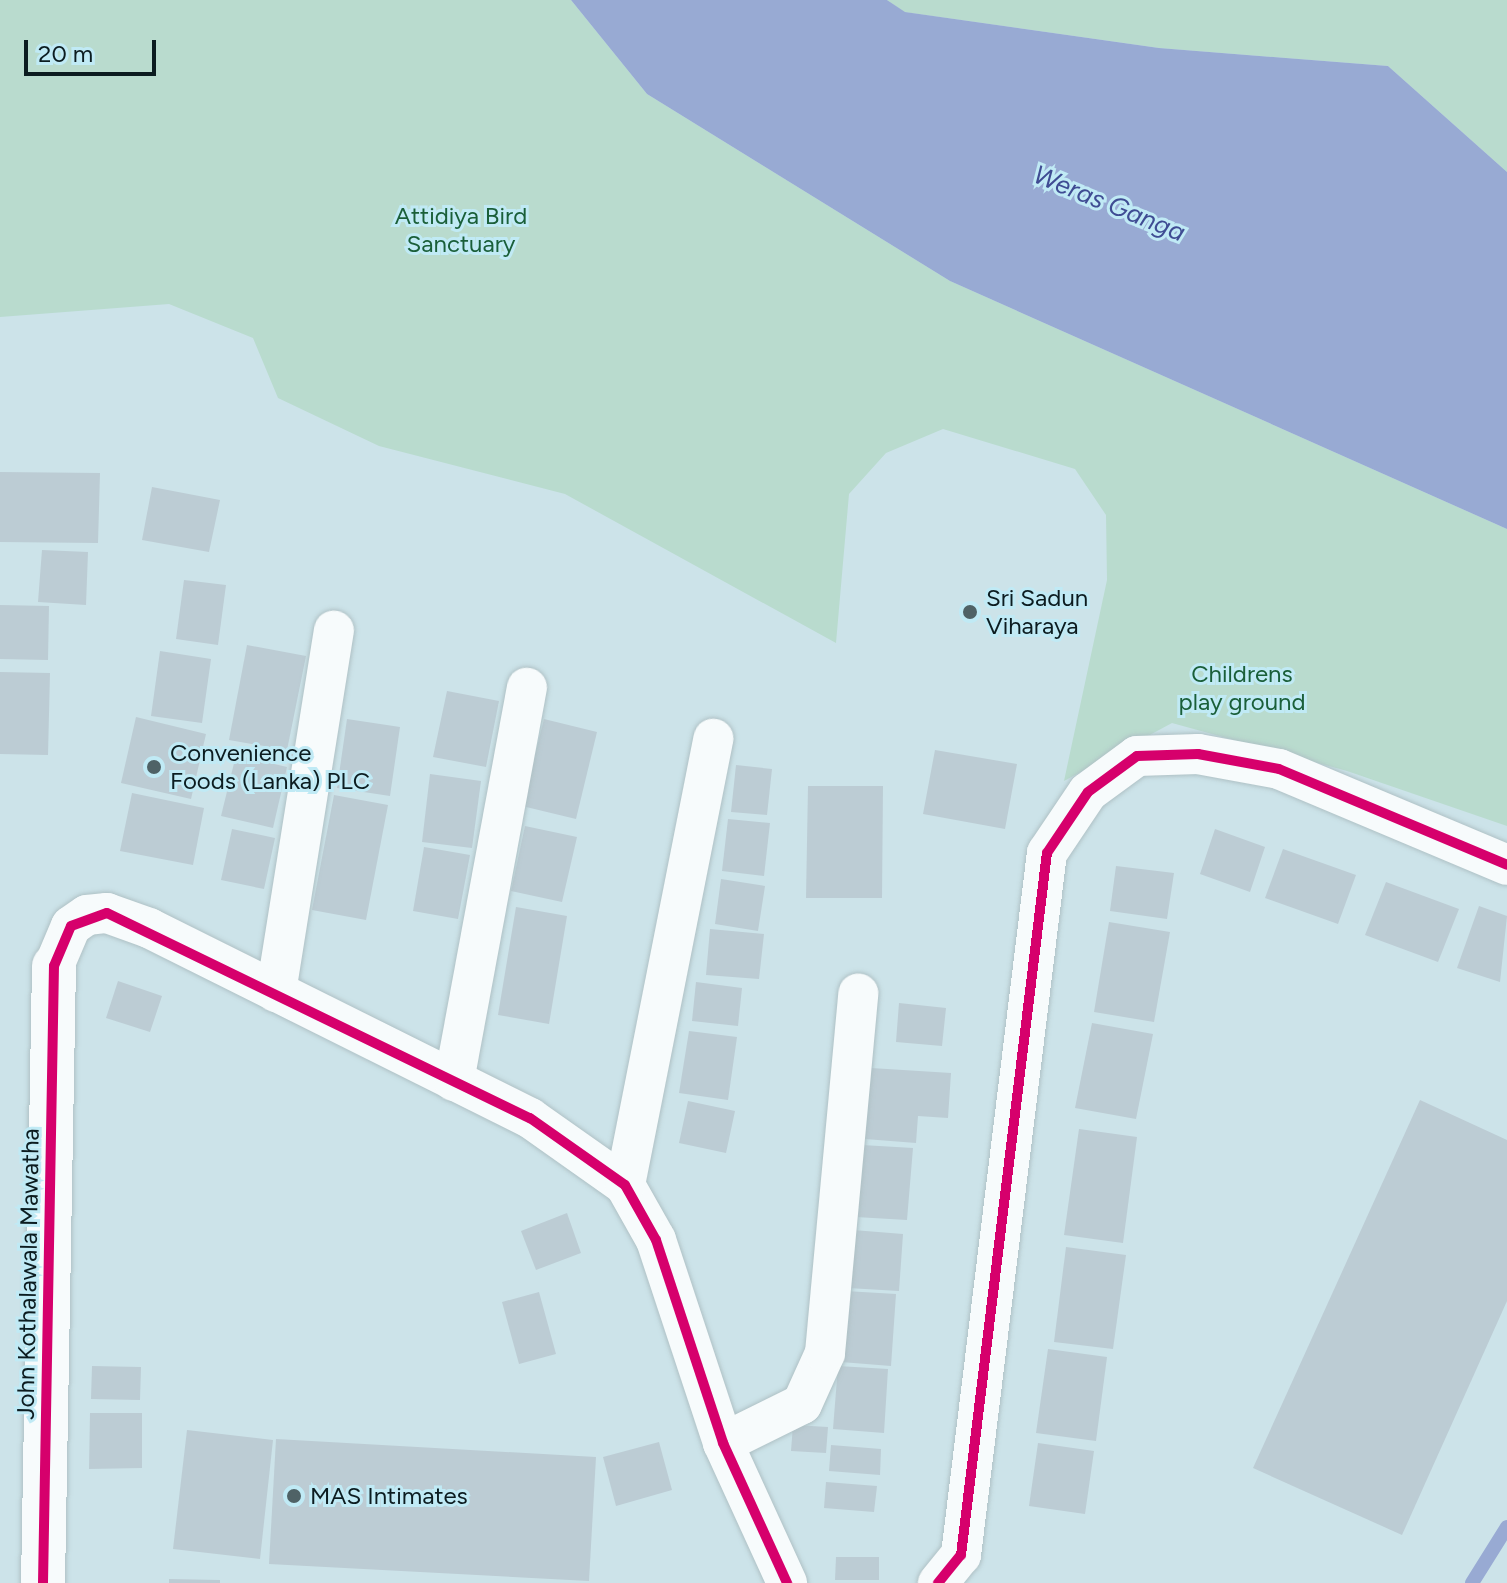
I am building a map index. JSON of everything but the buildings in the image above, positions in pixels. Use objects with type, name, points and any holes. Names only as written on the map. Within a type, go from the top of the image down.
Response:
[{"type":"street","points":[[276,992],[334,631]]},
{"type":"street","points":[[454,1081],[527,688]]},
{"type":"street","points":[[625,1185],[713,739]]},
{"type":"street","points":[[938,1583],[961,1555],[1047,853],[1088,792],[1137,756],[1198,754],[1279,769],[1507,865]]},
{"type":"street","points":[[54,966],[71,926],[107,913],[276,992],[530,1118],[625,1185],[656,1240],[723,1443],[787,1583]]},
{"type":"street","name":"John Kothalawala Mawatha","points":[[43,1583],[54,966]]},
{"type":"street","points":[[723,1443],[802,1404],[825,1353],[858,994]]},
{"type":"green space","name":"Attidiya Bird Sanctuary","points":[[0,0],[571,0],[647,94],[950,281],[1507,529],[1507,826],[1347,771],[1172,723],[1064,781],[1107,580],[1106,515],[1075,469],[943,429],[886,453],[849,494],[836,643],[565,494],[379,446],[278,398],[253,338],[169,304],[0,317]]},
{"type":"green space","points":[[887,0],[1507,0],[1507,172],[1388,66],[1159,48],[904,12]]},
{"type":"water","name":"Weras Ganga","points":[[571,0],[887,0],[905,12],[1159,48],[1388,66],[1507,172],[1507,529],[950,281],[647,94]]},
{"type":"waterway","points":[[1472,1583],[1507,1527]]},
{"type":"cycle path","points":[[938,1583],[961,1555],[1047,853],[1088,792],[1137,756],[1198,754],[1279,769],[1507,865]]},
{"type":"cycle path","points":[[43,1583],[54,966],[71,926],[107,913],[530,1118],[625,1185],[656,1240],[723,1443],[787,1583]]},
{"type":"place","name":"Sri Sadun Viharaya","points":[[970,612]]},
{"type":"place","name":"Convenience Foods (Lanka) PLC","points":[[154,767]]},
{"type":"place","name":"MAS Intimates","points":[[294,1496]]},
{"type":"park label","name":"Childrens play ground","points":[[1242,688]]}]
